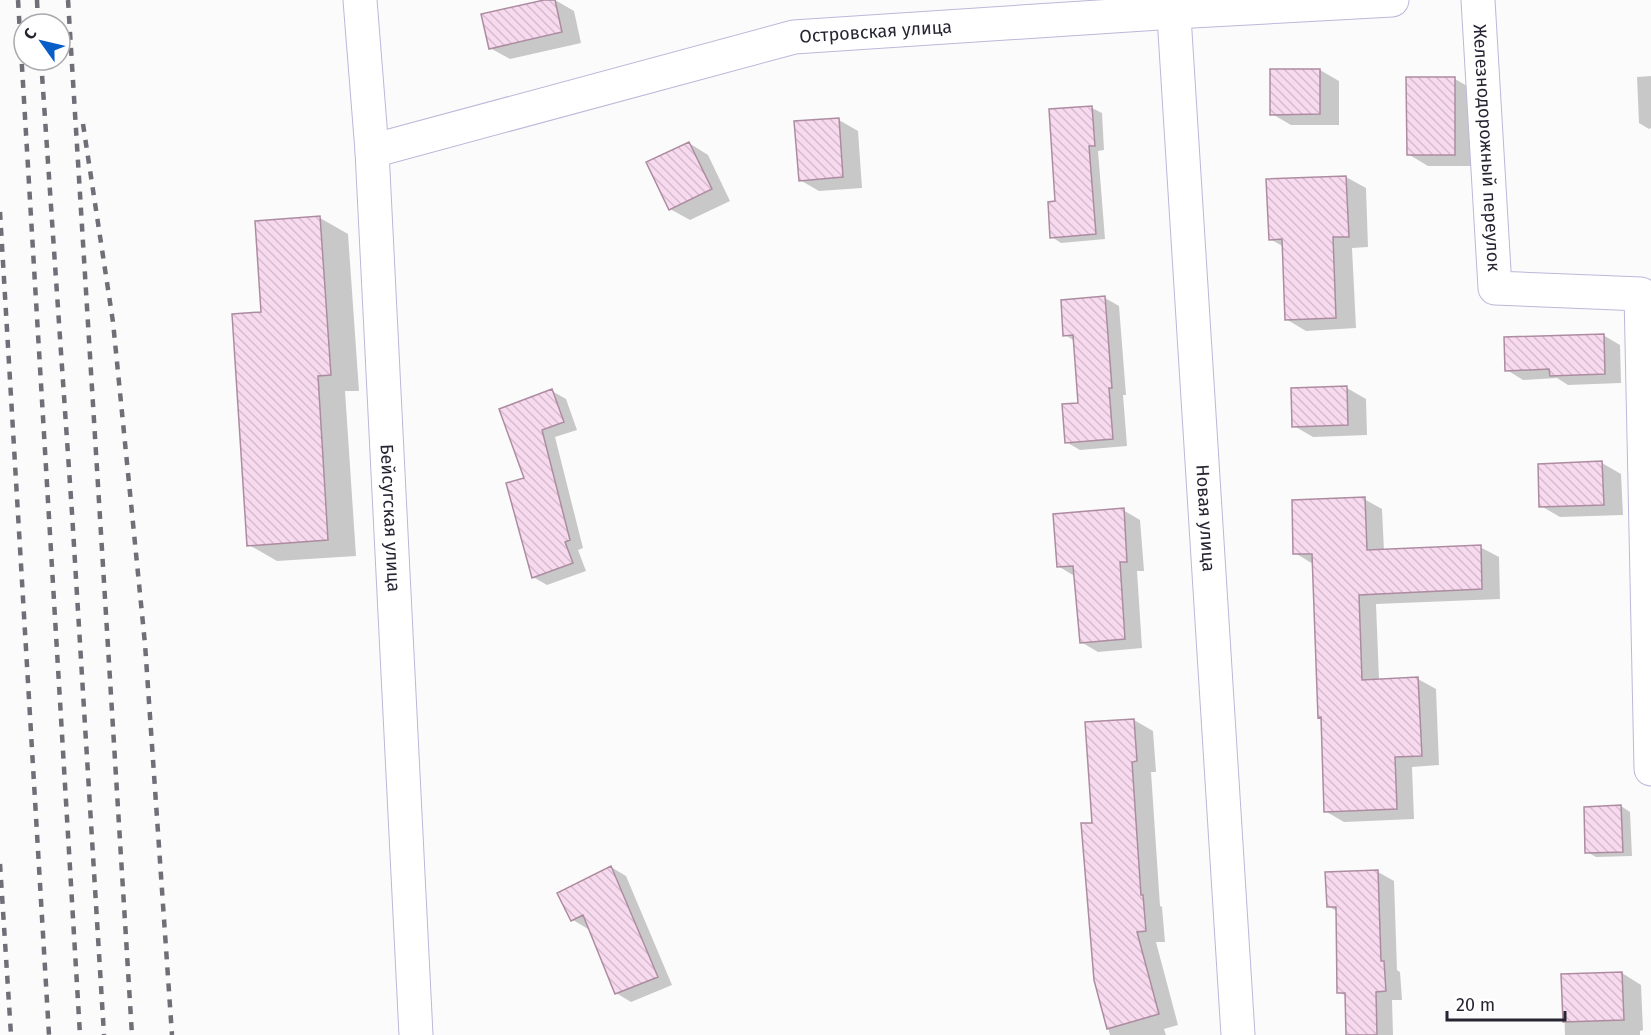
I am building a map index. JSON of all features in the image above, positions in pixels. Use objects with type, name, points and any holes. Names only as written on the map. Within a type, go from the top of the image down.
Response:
[{"type":"street","name":"Бейсугская улица","points":[[360,0],[372,151],[416,1035]]},
{"type":"street","name":"Островская улица","points":[[372,151],[794,37],[1173,6],[1392,0]]},
{"type":"street","name":"Железнодорожный переулок","points":[[1478,0],[1495,288],[1641,294],[1651,769]]},
{"type":"street","name":"Новая улица","points":[[1173,6],[1238,1035]]},
{"type":"building","points":[[544,0],[555,0],[562,32],[489,49],[481,14]]},
{"type":"building","points":[[1270,69],[1320,69],[1320,114],[1270,115]]},
{"type":"building","points":[[1406,77],[1455,77],[1455,155],[1407,155]]},
{"type":"building","points":[[1092,106],[1095,146],[1089,146],[1096,234],[1050,238],[1048,202],[1055,201],[1049,109]]},
{"type":"building","points":[[839,118],[843,177],[799,181],[794,121]]},
{"type":"building","points":[[689,142],[712,189],[669,210],[646,162]]},
{"type":"building","points":[[1346,176],[1349,237],[1333,237],[1336,318],[1285,320],[1282,239],[1269,240],[1266,179]]},
{"type":"building","points":[[320,216],[331,375],[318,376],[328,540],[247,546],[232,314],[261,312],[255,221]]},
{"type":"building","points":[[1105,296],[1112,388],[1109,388],[1113,439],[1065,443],[1062,404],[1078,403],[1073,335],[1063,336],[1061,300]]},
{"type":"building","points":[[1604,334],[1605,374],[1550,376],[1549,369],[1505,371],[1504,337]]},
{"type":"building","points":[[1347,386],[1348,425],[1292,427],[1291,388]]},
{"type":"building","points":[[552,389],[564,422],[542,430],[570,540],[565,542],[573,563],[532,578],[506,483],[524,478],[499,409]]},
{"type":"building","points":[[1602,461],[1604,505],[1539,507],[1538,464]]},
{"type":"building","points":[[1365,497],[1367,550],[1481,545],[1482,589],[1359,595],[1362,680],[1418,677],[1422,756],[1395,757],[1397,809],[1324,812],[1312,554],[1293,554],[1292,500]]},
{"type":"building","points":[[1124,508],[1127,562],[1120,562],[1125,639],[1080,643],[1073,566],[1057,567],[1053,514]]},
{"type":"building","points":[[1134,719],[1137,761],[1132,762],[1141,895],[1143,895],[1146,931],[1137,932],[1159,1014],[1107,1029],[1094,980],[1081,823],[1092,823],[1085,722]]},
{"type":"building","points":[[1621,805],[1623,852],[1585,853],[1584,807]]},
{"type":"building","points":[[611,866],[658,977],[615,994],[583,915],[571,921],[557,893]]},
{"type":"building","points":[[1378,870],[1381,961],[1384,961],[1386,991],[1376,992],[1377,1035],[1346,1035],[1345,993],[1337,993],[1336,907],[1327,907],[1325,872]]},
{"type":"building","points":[[1622,972],[1624,1020],[1563,1022],[1561,974]]},
{"type":"railway","points":[[18,0],[80,1035]]},
{"type":"railway","points":[[37,0],[38,12]]},
{"type":"railway","points":[[68,0],[132,1035]]},
{"type":"railway","points":[[42,72],[104,1035]]},
{"type":"railway","points":[[83,124],[113,322],[145,644],[172,1035]]},
{"type":"railway","points":[[0,212],[49,1035]]},
{"type":"railway","points":[[0,864],[11,1035]]}]
